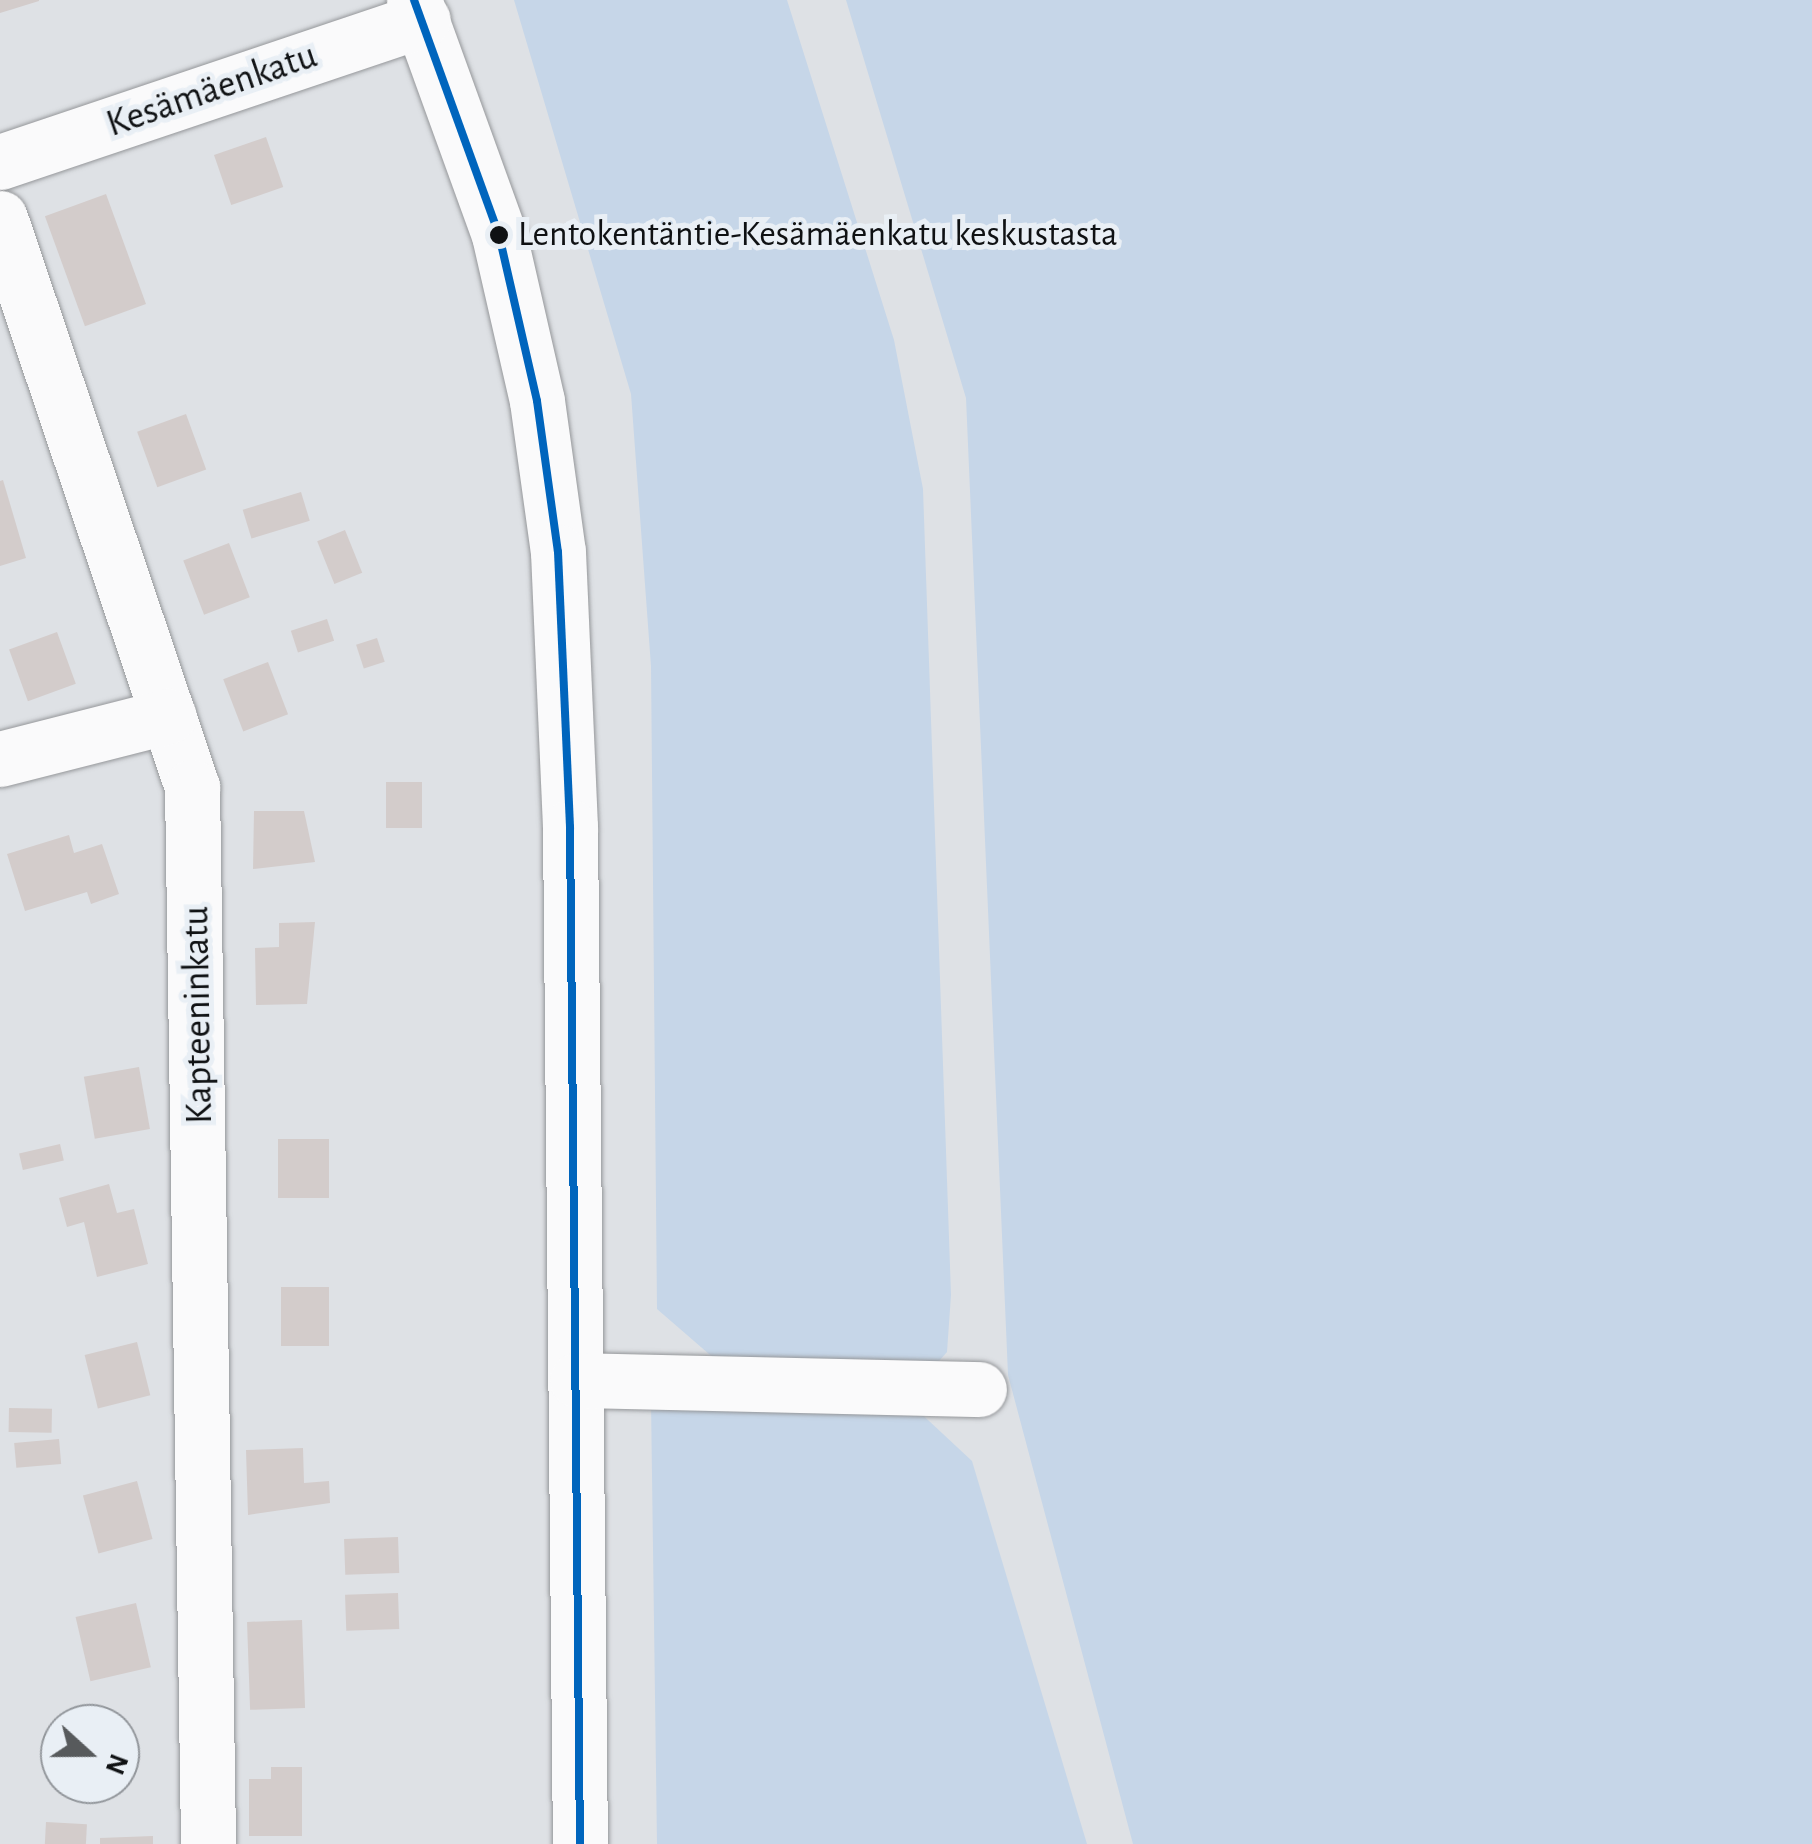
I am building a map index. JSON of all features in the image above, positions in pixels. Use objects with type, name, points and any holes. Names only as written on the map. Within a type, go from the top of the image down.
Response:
[{"type":"street","name":"Kesämäenkatu","points":[[0,162],[419,10]]},
{"type":"street","points":[[419,10],[499,235],[537,401],[558,552],[576,1380],[580,1844]]},
{"type":"street","name":"Kapteeninkatu","points":[[0,218],[192,787],[208,1844]]},
{"type":"street","points":[[0,758],[169,716]]},
{"type":"street","points":[[576,1380],[979,1389]]},
{"type":"shaded area","points":[[514,0],[787,0],[894,340],[923,489],[951,1295],[947,1352],[932,1369],[724,1367],[657,1309],[651,666],[631,394]]},
{"type":"shaded area","points":[[846,0],[1812,0],[1812,1844],[1133,1844],[1008,1375],[966,398]]},
{"type":"shaded area","points":[[651,1401],[913,1406],[972,1461],[1087,1844],[657,1844]]},
{"type":"building","points":[[0,0],[39,0],[39,1],[0,13]]},
{"type":"building","points":[[266,137],[283,187],[231,205],[214,155]]},
{"type":"building","points":[[106,194],[146,304],[85,326],[45,216]]},
{"type":"building","points":[[186,414],[206,469],[157,487],[137,432]]},
{"type":"building","points":[[3,480],[26,558],[0,566],[0,481]]},
{"type":"building","points":[[301,492],[310,521],[251,539],[243,510]]},
{"type":"building","points":[[345,530],[362,573],[334,584],[317,541]]},
{"type":"building","points":[[229,543],[250,597],[204,615],[183,561]]},
{"type":"building","points":[[327,619],[334,641],[298,653],[291,631]]},
{"type":"building","points":[[57,632],[76,684],[28,701],[9,649]]},
{"type":"building","points":[[377,638],[385,662],[364,669],[356,645]]},
{"type":"building","points":[[268,662],[288,714],[243,731],[223,679]]},
{"type":"building","points":[[386,782],[422,782],[422,828],[386,828]]},
{"type":"building","points":[[254,811],[304,811],[315,862],[253,869]]},
{"type":"building","points":[[69,835],[74,853],[102,844],[119,894],[91,904],[87,892],[25,911],[7,854]]},
{"type":"building","points":[[315,922],[307,1004],[256,1005],[255,948],[279,947],[279,923]]},
{"type":"building","points":[[139,1067],[150,1129],[95,1139],[84,1077]]},
{"type":"building","points":[[278,1139],[329,1139],[329,1198],[278,1198]]},
{"type":"building","points":[[60,1144],[64,1161],[23,1170],[19,1153]]},
{"type":"building","points":[[109,1184],[117,1213],[134,1209],[148,1264],[97,1277],[84,1222],[67,1227],[59,1198]]},
{"type":"building","points":[[281,1287],[329,1287],[329,1346],[281,1346]]},
{"type":"building","points":[[137,1342],[150,1395],[98,1408],[85,1355]]},
{"type":"building","points":[[9,1408],[52,1409],[52,1433],[9,1432]]},
{"type":"building","points":[[59,1439],[61,1464],[16,1468],[14,1443]]},
{"type":"building","points":[[303,1448],[304,1483],[329,1481],[330,1503],[248,1515],[246,1450]]},
{"type":"building","points":[[137,1481],[153,1539],[98,1553],[83,1495]]},
{"type":"building","points":[[398,1537],[399,1573],[345,1575],[344,1539]]},
{"type":"building","points":[[398,1593],[399,1629],[346,1631],[345,1595]]},
{"type":"building","points":[[136,1603],[151,1667],[90,1681],[76,1617]]},
{"type":"building","points":[[302,1620],[305,1708],[250,1710],[247,1622]]},
{"type":"building","points":[[271,1767],[302,1767],[302,1836],[249,1836],[249,1779],[271,1779]]},
{"type":"building","points":[[46,1822],[87,1824],[86,1844],[45,1844]]},
{"type":"building","points":[[153,1836],[153,1844],[100,1844],[100,1838]]},
{"type":"transit line","points":[[414,0],[499,235],[537,401],[558,552],[570,827],[580,1844]]},
{"type":"place","name":"Lentokentäntie-Kesämäenkatu keskustasta","points":[[499,235]]}]
